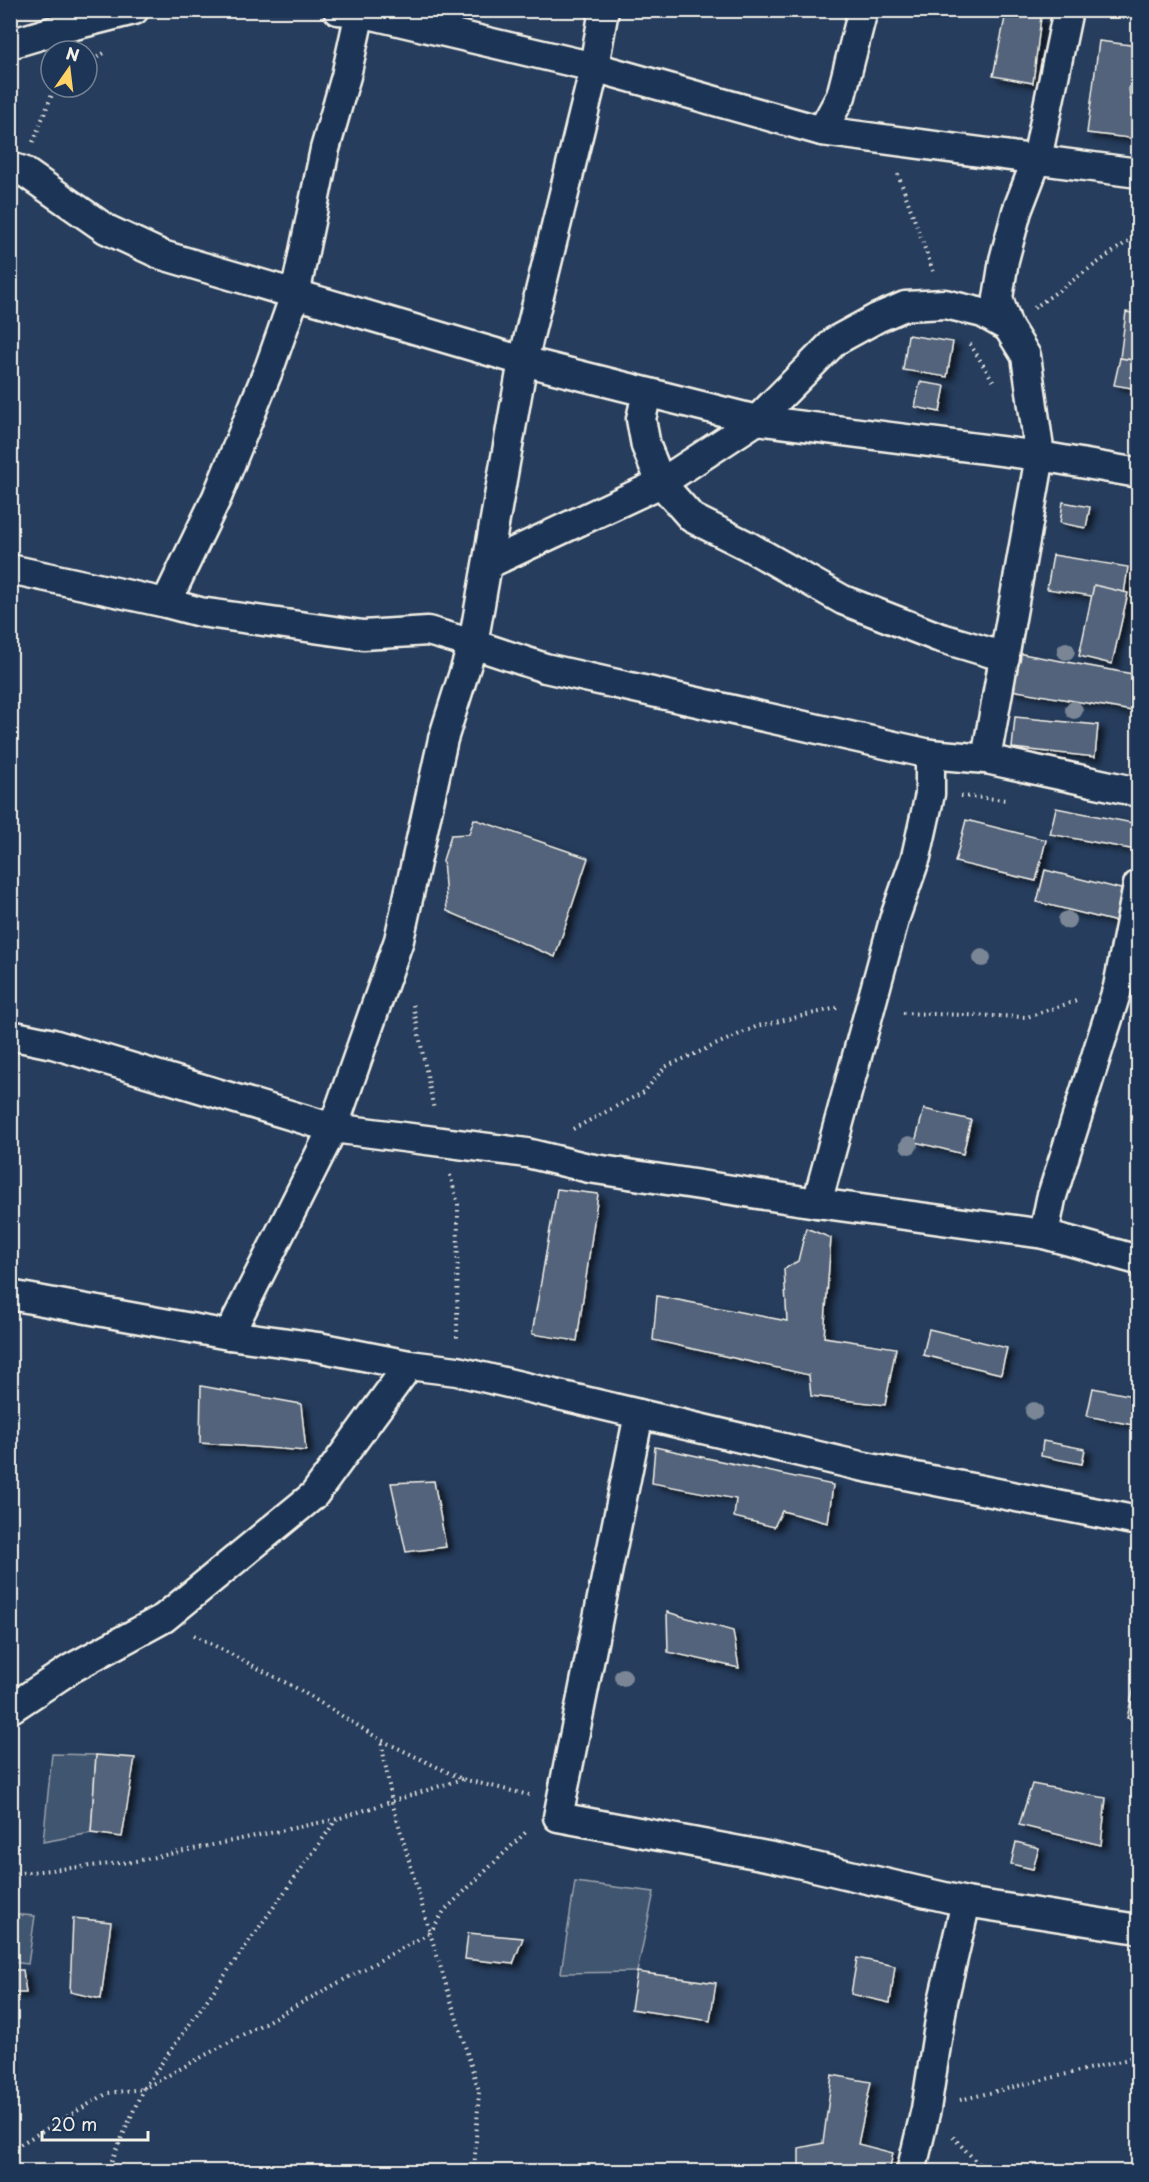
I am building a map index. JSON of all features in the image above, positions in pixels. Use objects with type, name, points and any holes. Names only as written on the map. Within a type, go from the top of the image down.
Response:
[{"type":"street","points":[[10,44],[134,10]]},
{"type":"street","points":[[230,1335],[333,1128],[399,940],[443,739],[473,644],[523,361],[594,67],[604,10]]},
{"type":"street","points":[[822,131],[841,96],[863,10]]},
{"type":"street","points":[[986,759],[1040,456],[1026,356],[1008,327],[998,298],[1004,260],[1017,211],[1037,159],[1068,10]]},
{"type":"street","points":[[166,603],[217,496],[270,366],[295,295],[325,149],[346,76],[349,11],[594,67],[822,131],[1138,173]]},
{"type":"street","points":[[17,169],[106,229],[162,255],[523,361],[757,420],[1040,456],[1138,473]]},
{"type":"street","points":[[488,564],[661,483],[757,420],[835,341],[877,318],[905,306],[945,304],[983,313],[1008,327]]},
{"type":"street","points":[[647,393],[640,419],[646,446],[661,483],[692,518],[748,546],[843,600],[938,637],[1005,657]]},
{"type":"street","points":[[10,568],[200,612],[363,635],[428,631],[545,668],[930,754],[986,759],[1138,792]]},
{"type":"street","points":[[817,1203],[894,920],[916,857],[930,794],[930,754]]},
{"type":"street","points":[[1044,1234],[1052,1199],[1118,987],[1138,885]]},
{"type":"street","points":[[10,1035],[53,1044],[333,1128],[527,1153],[589,1168],[817,1203],[1044,1234],[1138,1260]]},
{"type":"street","points":[[10,1295],[230,1335],[318,1347],[409,1365],[457,1371],[860,1466],[1138,1521]]},
{"type":"street","points":[[10,1709],[72,1668],[164,1618],[314,1495],[409,1365]]},
{"type":"street","points":[[639,1414],[558,1817],[772,1857],[966,1902],[1138,1929]]},
{"type":"street","points":[[911,2172],[927,2109],[943,2001],[966,1902]]},
{"type":"path","points":[[17,169],[33,141],[50,99]]},
{"type":"path","points":[[1008,327],[1138,234]]},
{"type":"path","points":[[527,1153],[644,1092],[664,1067],[758,1026],[873,999],[903,1013],[1027,1017],[1118,987]]},
{"type":"path","points":[[164,1618],[298,1689],[381,1740],[462,1779],[562,1803]]},
{"type":"path","points":[[381,1740],[392,1802],[479,2091],[474,2172]]},
{"type":"path","points":[[10,1874],[131,1862],[337,1819],[462,1779]]},
{"type":"path","points":[[107,2172],[143,2089],[337,1819]]},
{"type":"path","points":[[10,2150],[108,2093],[143,2089],[430,1933],[444,1911],[528,1830]]},
{"type":"path","points":[[986,2172],[927,2109],[1125,2060],[1138,2054]]},
{"type":"shaded area","points":[[52,1754],[96,1755],[91,1833],[43,1842]]},
{"type":"shaded area","points":[[575,1882],[654,1892],[637,1972],[561,1973]]},
{"type":"shaded area","points":[[10,1914],[35,1916],[28,1964],[11,1962]]},
{"type":"building","points":[[1006,13],[1041,17],[1033,83],[993,76]]},
{"type":"building","points":[[1099,41],[1138,46],[1138,88],[1129,87],[1130,99],[1138,100],[1138,139],[1087,133]]},
{"type":"building","points":[[1126,312],[1138,314],[1138,361],[1120,358]]},
{"type":"building","points":[[908,335],[953,342],[947,377],[903,370]]},
{"type":"building","points":[[1120,358],[1138,361],[1138,389],[1114,385]]},
{"type":"building","points":[[920,382],[945,386],[940,412],[915,407]]},
{"type":"building","points":[[1063,502],[1090,507],[1086,528],[1060,523]]},
{"type":"building","points":[[1053,555],[1128,567],[1123,601],[1047,589]]},
{"type":"building","points":[[1094,585],[1128,593],[1112,664],[1079,656]]},
{"type":"building","points":[[1017,653],[1138,675],[1138,712],[1011,690]]},
{"type":"building","points":[[1015,717],[1098,725],[1095,757],[1012,748]]},
{"type":"building","points":[[1056,808],[1138,824],[1136,850],[1050,834]]},
{"type":"building","points":[[474,819],[588,858],[555,957],[447,911],[443,860],[451,835],[469,834]]},
{"type":"building","points":[[966,820],[1046,840],[1036,881],[955,862]]},
{"type":"building","points":[[1045,870],[1125,890],[1117,922],[1037,902]]},
{"type":"building","points":[[924,1109],[971,1120],[963,1154],[915,1142]]},
{"type":"building","points":[[557,1189],[598,1194],[577,1341],[532,1334]]},
{"type":"building","points":[[806,1228],[831,1238],[824,1337],[896,1348],[885,1405],[811,1396],[809,1375],[653,1340],[657,1296],[787,1321],[784,1269],[798,1261]]},
{"type":"building","points":[[929,1329],[1007,1348],[1001,1374],[923,1355]]},
{"type":"building","points":[[201,1386],[301,1404],[306,1451],[200,1443]]},
{"type":"building","points":[[1093,1388],[1138,1397],[1138,1426],[1087,1416]]},
{"type":"building","points":[[1043,1441],[1085,1449],[1082,1464],[1041,1456]]},
{"type":"building","points":[[655,1447],[833,1485],[828,1523],[782,1511],[774,1527],[734,1517],[736,1499],[652,1483]]},
{"type":"building","points":[[434,1481],[446,1547],[406,1552],[391,1483]]},
{"type":"building","points":[[667,1612],[733,1631],[739,1668],[668,1652]]},
{"type":"building","points":[[1136,1678],[1138,1678],[1138,1721],[1127,1718]]},
{"type":"building","points":[[96,1755],[135,1758],[122,1837],[91,1833]]},
{"type":"building","points":[[1032,1784],[1106,1798],[1101,1845],[1019,1825]]},
{"type":"building","points":[[1016,1842],[1039,1848],[1033,1869],[1011,1864]]},
{"type":"building","points":[[73,1918],[111,1922],[101,1999],[70,1992]]},
{"type":"building","points":[[468,1933],[523,1938],[513,1964],[465,1959]]},
{"type":"building","points":[[857,1958],[895,1966],[890,2003],[851,1994]]},
{"type":"building","points":[[10,1970],[23,1970],[26,1993],[10,1993]]},
{"type":"building","points":[[637,1972],[716,1983],[710,2021],[631,2009]]},
{"type":"building","points":[[832,2075],[871,2082],[858,2144],[893,2153],[889,2172],[799,2172],[799,2148],[823,2143]]}]
